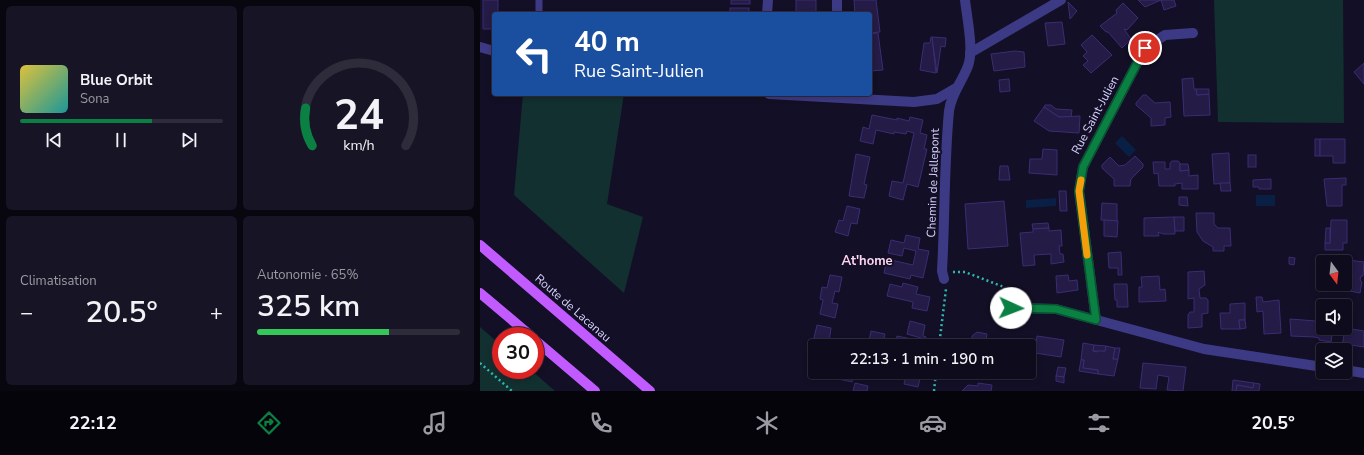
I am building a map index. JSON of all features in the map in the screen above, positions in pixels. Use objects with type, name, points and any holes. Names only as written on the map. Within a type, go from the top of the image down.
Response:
[{"type":"main road","name":"Route de Lacanau","points":[[480,245],[650,391]]},
{"type":"main road","points":[[480,293],[520,327]]},
{"type":"main road","points":[[544,348],[596,391]]},
{"type":"street","points":[[767,12],[768,0]]},
{"type":"street","points":[[837,0],[837,12]]},
{"type":"street","points":[[965,0],[970,53],[1061,0]]},
{"type":"street","name":"Rue Saint-Julien","points":[[1096,320],[1079,191],[1083,167],[1145,48],[1165,35],[1193,33]]},
{"type":"street","points":[[480,48],[492,51]]},
{"type":"street","name":"Chemin de Jallepont","points":[[943,275],[950,109],[956,88],[968,65],[970,53]]},
{"type":"street","points":[[834,96],[914,102],[937,99],[956,88]]},
{"type":"street","points":[[1011,308],[1056,309],[1204,349],[1316,366]]},
{"type":"street","points":[[1352,371],[1364,373]]},
{"type":"lane","points":[[539,12],[540,0]]},
{"type":"path","points":[[940,339],[946,284],[943,275],[965,272],[1004,287],[1011,308]]},
{"type":"path","points":[[480,363],[512,391]]},
{"type":"path","points":[[934,391],[935,379]]},
{"type":"green space","points":[[1214,0],[1343,0],[1344,123],[1218,122]]},
{"type":"green space","points":[[523,96],[624,96],[607,204],[643,217],[624,293],[514,195]]},
{"type":"green space","points":[[480,327],[492,337],[492,379],[541,379],[555,391],[480,391]]},
{"type":"water","points":[[1122,136],[1136,150],[1129,157],[1115,143]]},
{"type":"water","points":[[1256,195],[1275,195],[1275,206],[1256,206]]},
{"type":"water","points":[[1056,198],[1056,206],[1026,208],[1026,200]]},
{"type":"building","points":[[483,0],[498,0],[498,12],[492,12],[492,29],[483,29]]},
{"type":"building","points":[[731,0],[750,0],[750,4],[731,4]]},
{"type":"building","points":[[796,0],[816,0],[816,12],[796,12]]},
{"type":"building","points":[[854,0],[876,0],[880,32],[872,33],[872,12],[855,12]]},
{"type":"building","points":[[1138,0],[1161,0],[1145,7]]},
{"type":"building","points":[[1161,0],[1174,0],[1176,6],[1164,10]]},
{"type":"building","points":[[1068,2],[1077,11],[1070,19]]},
{"type":"building","points":[[1123,3],[1138,18],[1127,30],[1124,29],[1131,39],[1122,48],[1108,32],[1100,26],[1117,13],[1116,10]]},
{"type":"building","points":[[730,8],[749,8],[749,12],[730,12]]},
{"type":"building","points":[[1062,22],[1065,44],[1048,46],[1045,23]]},
{"type":"building","points":[[878,33],[883,70],[872,71],[872,34]]},
{"type":"building","points":[[1092,35],[1112,55],[1091,73],[1083,65],[1088,61],[1083,56],[1087,52],[1081,45]]},
{"type":"building","points":[[931,37],[936,73],[920,70],[924,43],[930,43]]},
{"type":"building","points":[[932,37],[946,38],[945,47],[941,46],[937,73]]},
{"type":"building","points":[[1015,51],[1024,52],[1025,67],[994,71],[991,54]]},
{"type":"building","points":[[1364,63],[1364,84],[1354,72]]},
{"type":"building","points":[[1193,78],[1194,89],[1196,89],[1197,95],[1209,94],[1210,115],[1184,116],[1182,79]]},
{"type":"building","points":[[1009,79],[1010,91],[1000,92],[999,80]]},
{"type":"building","points":[[1196,89],[1209,89],[1209,94],[1197,95]]},
{"type":"building","points":[[1143,95],[1146,95],[1155,103],[1170,102],[1171,117],[1165,118],[1165,125],[1151,126],[1151,118],[1136,105]]},
{"type":"building","points":[[1045,105],[1051,105],[1056,109],[1072,110],[1071,117],[1059,117],[1044,107]]},
{"type":"building","points":[[1044,107],[1059,117],[1080,116],[1079,133],[1049,131],[1034,121]]},
{"type":"building","points":[[872,115],[897,120],[897,118],[909,121],[910,117],[923,120],[920,133],[927,135],[924,149],[927,149],[918,187],[907,184],[903,200],[889,196],[892,181],[903,183],[914,133],[907,131],[906,134],[894,132],[894,134],[876,130],[873,144],[860,141],[863,127],[869,129]]},
{"type":"building","points":[[1315,139],[1320,139],[1320,156],[1315,156]]},
{"type":"building","points":[[1320,139],[1345,139],[1345,163],[1333,163],[1333,156],[1320,156]]},
{"type":"building","points":[[1043,149],[1057,150],[1057,175],[1029,173],[1030,159],[1042,159]]},
{"type":"building","points":[[1229,153],[1230,183],[1214,184],[1212,154]]},
{"type":"building","points":[[856,154],[870,157],[864,184],[867,185],[864,198],[849,196]]},
{"type":"building","points":[[1248,155],[1256,155],[1256,167],[1248,167]]},
{"type":"building","points":[[1135,156],[1143,164],[1143,167],[1131,179],[1130,186],[1114,186],[1114,179],[1102,168],[1102,165],[1110,157],[1119,166],[1125,165]]},
{"type":"building","points":[[1172,161],[1178,161],[1180,163],[1180,171],[1189,170],[1189,176],[1198,175],[1198,189],[1182,189],[1182,183],[1175,184],[1175,186],[1159,186],[1158,173],[1154,174],[1153,162],[1165,162],[1165,169],[1170,169],[1170,163]]},
{"type":"building","points":[[1180,164],[1188,164],[1189,170],[1180,171]]},
{"type":"building","points":[[1000,166],[1008,166],[1010,180],[999,180]]},
{"type":"building","points":[[1346,178],[1346,185],[1342,185],[1342,206],[1327,206],[1324,179]]},
{"type":"building","points":[[1271,179],[1271,189],[1259,189],[1259,187],[1253,187],[1253,180]]},
{"type":"building","points":[[1220,183],[1230,183],[1231,191],[1221,191]]},
{"type":"building","points":[[1059,191],[1066,191],[1067,211],[1060,211]]},
{"type":"building","points":[[1179,197],[1187,197],[1188,206],[1179,205]]},
{"type":"building","points":[[1004,201],[1008,246],[968,249],[965,204]]},
{"type":"building","points":[[1102,203],[1117,204],[1117,221],[1101,220]]},
{"type":"building","points":[[847,206],[860,209],[857,224],[851,223],[848,236],[835,232],[839,220],[843,221]]},
{"type":"building","points":[[1196,213],[1214,213],[1214,224],[1218,228],[1230,228],[1231,246],[1224,246],[1224,251],[1213,251],[1213,247],[1203,241],[1197,232]]},
{"type":"building","points":[[1174,217],[1184,217],[1184,231],[1175,231]]},
{"type":"building","points":[[1174,217],[1175,234],[1163,234],[1158,232],[1159,236],[1144,236],[1144,218]]},
{"type":"building","points":[[1104,220],[1118,221],[1117,237],[1104,236]]},
{"type":"building","points":[[1331,220],[1347,220],[1347,243],[1343,243],[1343,250],[1325,250],[1325,243],[1330,243]]},
{"type":"building","points":[[1048,223],[1049,228],[1033,229],[1032,224]]},
{"type":"building","points":[[1049,228],[1049,231],[1061,230],[1062,246],[1059,246],[1060,254],[1063,254],[1064,262],[1051,264],[1051,254],[1034,255],[1035,265],[1023,266],[1020,233],[1033,232],[1033,229]]},
{"type":"building","points":[[1326,228],[1330,228],[1330,243],[1325,243]]},
{"type":"building","points":[[906,235],[920,238],[918,249],[929,251],[923,278],[911,275],[910,279],[884,273],[887,259],[913,265],[916,251],[904,248],[902,256],[888,253],[891,240],[904,243]]},
{"type":"building","points":[[1121,252],[1122,275],[1118,275],[1118,268],[1109,268],[1108,253]]},
{"type":"building","points":[[1289,257],[1295,258],[1294,265],[1289,264]]},
{"type":"building","points":[[1352,260],[1364,262],[1363,276],[1361,276],[1360,280],[1362,282],[1360,293],[1349,291],[1352,291]]},
{"type":"building","points":[[1204,271],[1205,285],[1199,289],[1200,298],[1206,298],[1208,300],[1208,313],[1202,314],[1202,327],[1188,328],[1188,315],[1190,312],[1194,312],[1194,298],[1188,299],[1188,272]]},
{"type":"building","points":[[830,275],[842,277],[839,292],[835,291],[832,303],[838,304],[835,318],[820,314],[823,300],[820,299],[822,287],[827,288]]},
{"type":"building","points":[[1068,275],[1069,281],[1077,280],[1078,290],[1057,293],[1056,276]]},
{"type":"building","points":[[1159,276],[1160,290],[1165,289],[1166,301],[1139,302],[1139,287],[1142,287],[1141,277]]},
{"type":"building","points":[[903,283],[918,287],[916,294],[930,297],[927,311],[912,308],[913,302],[887,296],[890,284],[902,287]]},
{"type":"building","points":[[1114,284],[1127,284],[1128,307],[1117,307]]},
{"type":"building","points":[[1256,297],[1262,297],[1263,302],[1279,300],[1281,333],[1264,334],[1263,311],[1257,312]]},
{"type":"building","points":[[1245,303],[1245,320],[1239,320],[1240,329],[1221,329],[1220,313],[1230,313],[1230,304]]},
{"type":"building","points":[[1290,319],[1316,321],[1316,335],[1332,335],[1331,342],[1319,340],[1319,338],[1314,337],[1291,336]]},
{"type":"building","points":[[1239,320],[1245,320],[1246,328],[1240,329]]},
{"type":"building","points":[[910,321],[925,325],[923,336],[926,337],[926,339],[907,334]]},
{"type":"building","points":[[817,325],[831,328],[829,339],[814,338]]},
{"type":"building","points":[[1352,329],[1364,331],[1364,347],[1352,345],[1352,343],[1343,343],[1344,335],[1352,335]]},
{"type":"building","points":[[871,331],[885,334],[884,338],[890,339],[869,339]]},
{"type":"building","points":[[977,332],[987,334],[986,339],[972,339],[972,336]]},
{"type":"building","points":[[897,336],[911,339],[896,339]]},
{"type":"building","points":[[1037,336],[1064,340],[1061,357],[1036,353]]},
{"type":"building","points":[[1083,343],[1094,345],[1093,351],[1097,352],[1097,350],[1105,351],[1106,346],[1115,348],[1113,359],[1118,359],[1114,376],[1098,374],[1098,370],[1083,368],[1084,360],[1081,360]]},
{"type":"building","points":[[1094,345],[1106,346],[1105,351],[1093,351]]},
{"type":"building","points":[[1115,348],[1120,348],[1118,359],[1113,359]]},
{"type":"building","points":[[1081,360],[1084,360],[1083,368],[1098,370],[1098,374],[1079,371]]},
{"type":"building","points":[[1143,363],[1186,367],[1183,391],[1167,390],[1169,377],[1158,375],[1156,389],[1140,388]]},
{"type":"building","points":[[1058,367],[1066,368],[1064,377],[1056,376]]},
{"type":"building","points":[[1056,376],[1064,377],[1064,383],[1056,381]]},
{"type":"building","points":[[838,379],[853,379],[852,382]]},
{"type":"building","points":[[901,379],[920,379],[918,387],[904,384],[905,380]]},
{"type":"building","points":[[1233,380],[1254,383],[1253,388],[1237,385],[1236,391],[1232,391]]},
{"type":"building","points":[[855,383],[868,386],[867,391],[853,391]]},
{"type":"building","points":[[978,383],[992,385],[991,391],[962,391],[968,385],[978,386]]},
{"type":"building","points":[[1254,383],[1260,384],[1259,391],[1236,391],[1237,385],[1253,388]]},
{"type":"slow traffic","points":[[1081,180],[1079,191],[1087,255]]},
{"type":"district","name":"At'home","points":[[867,260]]},
{"type":"route","points":[[1011,308],[1056,309],[1096,320],[1079,191],[1083,167],[1145,48]]}]
